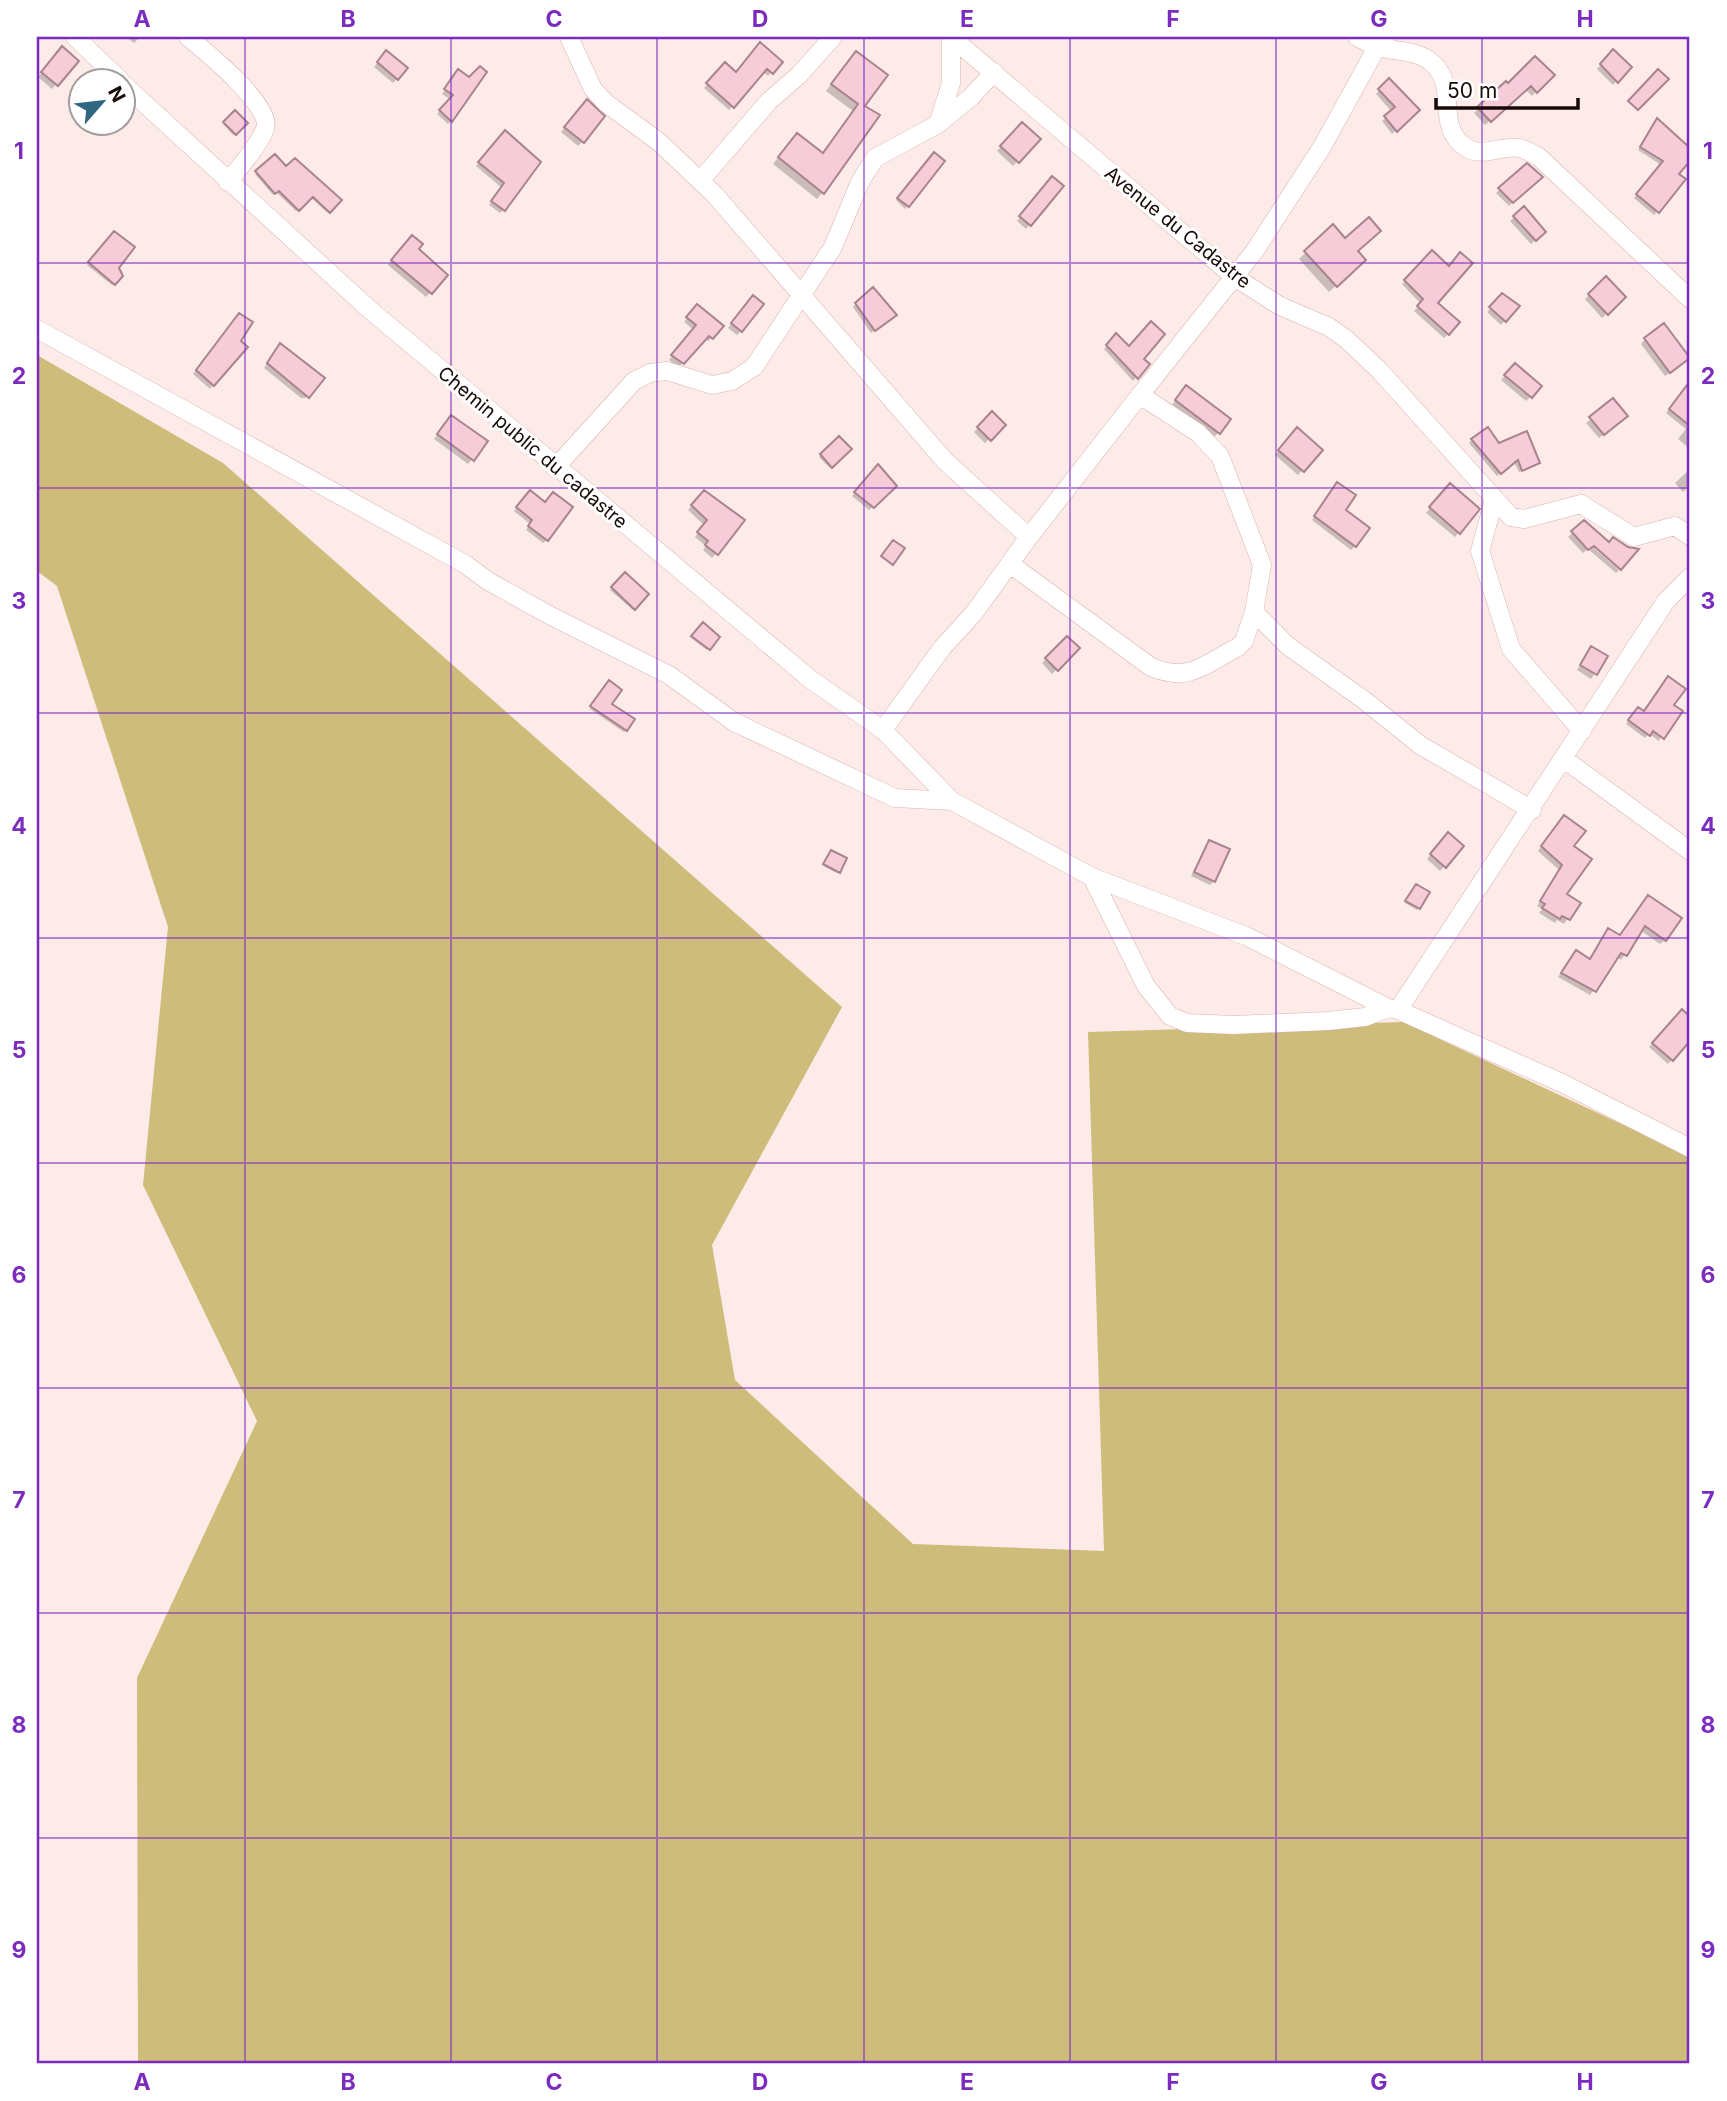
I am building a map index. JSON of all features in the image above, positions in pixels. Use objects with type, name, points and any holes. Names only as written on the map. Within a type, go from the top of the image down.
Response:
[{"type":"street","name":"Chemin public du cadastre","points":[[75,37],[105,66]]},
{"type":"street","points":[[188,37],[246,90],[265,115],[266,128],[228,182]]},
{"type":"street","points":[[569,37],[593,89],[700,181],[804,295],[872,380],[946,461],[1029,537]]},
{"type":"street","points":[[700,181],[769,101],[799,75],[833,37]]},
{"type":"street","points":[[938,124],[951,83],[951,37]]},
{"type":"street","name":"Avenue du Cadastre","points":[[951,37],[1233,276],[1280,306],[1329,327],[1346,339],[1379,370],[1511,517],[1518,520],[1581,504],[1634,537],[1675,526],[1690,536]]},
{"type":"street","points":[[1357,37],[1411,51],[1433,63],[1447,84],[1446,117],[1450,129],[1466,147],[1475,151],[1521,148],[1539,157],[1690,299]]},
{"type":"street","points":[[883,730],[942,648],[974,613],[1029,537],[1254,252],[1322,147],[1382,42]]},
{"type":"street","points":[[555,468],[634,382],[650,373],[667,371],[712,385],[732,381],[754,367],[804,295],[833,247],[860,182],[875,158],[938,124],[971,97],[994,72]]},
{"type":"street","name":"Chemin public du cadastre","points":[[136,96],[369,309],[555,468],[810,679],[883,730],[952,801]]},
{"type":"street","points":[[37,329],[465,564],[488,581],[551,616],[669,675],[734,722],[895,798],[952,801],[1092,877],[1246,936],[1393,1009],[1564,1084],[1690,1148]]},
{"type":"street","points":[[1010,564],[1150,667],[1170,674],[1182,675],[1238,647],[1244,641],[1254,612],[1262,565],[1220,456],[1198,433],[1140,395]]},
{"type":"street","points":[[1494,500],[1480,551],[1511,649],[1582,732]]},
{"type":"street","points":[[1092,877],[1146,986],[1170,1016],[1187,1023],[1233,1025],[1328,1021],[1365,1017],[1393,1009],[1532,810],[1666,601],[1688,581]]},
{"type":"street","points":[[1254,612],[1288,646],[1364,700],[1420,745],[1532,810]]},
{"type":"street","points":[[1564,759],[1690,851]]},
{"type":"shaded area","points":[[37,355],[223,463],[842,1007],[712,1245],[735,1380],[913,1544],[1104,1551],[1088,1032],[1403,1022],[1690,1156],[1690,2064],[138,2064],[137,1678],[257,1421],[143,1185],[168,927],[57,586],[37,571]]},
{"type":"building","points":[[760,42],[783,62],[773,74],[767,69],[734,108],[706,83],[725,62],[736,72]]},
{"type":"building","points":[[62,46],[79,61],[75,66],[66,66],[66,76],[58,86],[41,72]]},
{"type":"building","points":[[1613,49],[1632,67],[1618,83],[1600,64]]},
{"type":"building","points":[[386,50],[408,68],[398,80],[377,62]]},
{"type":"building","points":[[856,51],[888,75],[865,106],[880,115],[824,194],[778,157],[797,133],[823,153],[858,104],[831,84]]},
{"type":"building","points":[[1535,56],[1555,75],[1537,93],[1531,86],[1491,122],[1477,107],[1506,81],[1508,83]]},
{"type":"building","points":[[480,66],[487,72],[452,122],[439,110],[453,95],[444,89],[458,69],[469,77]]},
{"type":"building","points":[[1658,69],[1669,79],[1638,110],[1628,101]]},
{"type":"building","points":[[1389,78],[1420,110],[1397,132],[1384,116],[1395,107],[1378,89]]},
{"type":"building","points":[[587,99],[605,116],[584,143],[564,127]]},
{"type":"building","points":[[235,110],[248,123],[236,135],[223,122]]},
{"type":"building","points":[[1657,118],[1690,148],[1690,161],[1679,174],[1686,179],[1659,213],[1636,194],[1663,161],[1640,147]]},
{"type":"building","points":[[1022,122],[1041,139],[1019,163],[1000,146]]},
{"type":"building","points":[[505,130],[541,162],[505,211],[491,201],[504,183],[478,162]]},
{"type":"building","points":[[934,152],[945,161],[909,207],[897,198]]},
{"type":"building","points":[[275,154],[286,166],[295,158],[342,200],[330,213],[313,197],[299,211],[279,191],[275,194],[255,171]]},
{"type":"building","points":[[1527,163],[1543,177],[1513,203],[1498,188]]},
{"type":"building","points":[[1052,176],[1064,186],[1031,226],[1019,216]]},
{"type":"building","points":[[1524,206],[1546,232],[1536,241],[1513,216]]},
{"type":"building","points":[[1369,217],[1381,231],[1358,251],[1366,260],[1337,287],[1304,251],[1333,224],[1345,238]]},
{"type":"building","points":[[114,231],[135,247],[119,268],[123,276],[115,285],[88,262]]},
{"type":"building","points":[[412,235],[423,244],[419,249],[448,275],[432,294],[391,260]]},
{"type":"building","points":[[1432,250],[1449,266],[1460,252],[1473,263],[1438,303],[1460,322],[1449,335],[1417,306],[1423,299],[1404,280]]},
{"type":"building","points":[[1606,276],[1626,297],[1608,315],[1588,294]]},
{"type":"building","points":[[873,287],[897,315],[875,331],[855,303]]},
{"type":"building","points":[[1502,293],[1520,306],[1506,322],[1489,307]]},
{"type":"building","points":[[753,295],[764,304],[742,332],[731,323]]},
{"type":"building","points":[[697,304],[724,326],[713,339],[709,336],[684,364],[671,355],[696,325],[686,317]]},
{"type":"building","points":[[239,313],[253,322],[241,341],[248,347],[214,386],[196,370]]},
{"type":"building","points":[[1151,321],[1165,334],[1144,359],[1150,364],[1138,379],[1106,345],[1116,333],[1129,346]]},
{"type":"building","points":[[1664,323],[1690,358],[1670,373],[1644,338]]},
{"type":"building","points":[[280,343],[325,378],[309,398],[267,363]]},
{"type":"building","points":[[1515,363],[1542,386],[1532,398],[1504,375]]},
{"type":"building","points":[[1690,381],[1690,426],[1669,409]]},
{"type":"building","points":[[1186,385],[1231,419],[1220,434],[1175,400]]},
{"type":"building","points":[[1613,398],[1628,416],[1604,435],[1589,417]]},
{"type":"building","points":[[992,411],[1006,425],[991,441],[977,427]]},
{"type":"building","points":[[451,415],[488,441],[474,461],[437,434]]},
{"type":"building","points":[[1297,427],[1323,450],[1304,472],[1278,450]]},
{"type":"building","points":[[1488,427],[1499,443],[1527,431],[1540,463],[1522,471],[1518,460],[1501,474],[1471,439]]},
{"type":"building","points":[[839,436],[852,449],[832,468],[820,454]]},
{"type":"building","points":[[878,464],[897,486],[874,508],[854,492]]},
{"type":"building","points":[[1337,482],[1356,495],[1346,510],[1370,528],[1356,547],[1314,516]]},
{"type":"building","points":[[1450,483],[1480,509],[1460,534],[1429,507]]},
{"type":"building","points":[[530,490],[545,502],[553,492],[573,507],[548,541],[528,526],[532,520],[516,507]]},
{"type":"building","points":[[704,490],[745,520],[718,555],[705,545],[708,541],[697,532],[707,520],[691,505]]},
{"type":"building","points":[[1584,520],[1609,542],[1613,537],[1628,547],[1639,549],[1621,570],[1594,546],[1588,550],[1571,531]]},
{"type":"building","points":[[893,540],[905,548],[893,565],[881,556]]},
{"type":"building","points":[[625,572],[649,594],[635,610],[611,587]]},
{"type":"building","points":[[703,622],[720,637],[710,650],[691,636]]},
{"type":"building","points":[[1067,636],[1080,648],[1058,671],[1045,658]]},
{"type":"building","points":[[1591,646],[1608,656],[1597,675],[1580,665]]},
{"type":"building","points":[[1668,676],[1686,689],[1674,705],[1683,711],[1664,739],[1653,731],[1650,736],[1628,720],[1638,707],[1644,711]]},
{"type":"building","points":[[609,680],[622,690],[612,704],[635,719],[627,731],[590,706]]},
{"type":"building","points":[[1564,815],[1586,831],[1574,846],[1592,859],[1567,894],[1581,903],[1570,920],[1562,916],[1560,919],[1542,908],[1545,904],[1540,901],[1562,865],[1541,846]]},
{"type":"building","points":[[1448,832],[1464,846],[1446,868],[1430,854]]},
{"type":"building","points":[[1209,840],[1230,849],[1215,882],[1194,872]]},
{"type":"building","points":[[831,850],[847,858],[840,873],[823,864]]},
{"type":"building","points":[[1416,884],[1430,892],[1420,909],[1405,901]]},
{"type":"building","points":[[1648,895],[1682,918],[1666,941],[1645,926],[1627,956],[1621,953],[1596,992],[1561,973],[1576,950],[1590,959],[1608,928],[1620,935]]},
{"type":"building","points":[[1682,1009],[1690,1017],[1690,1041],[1673,1061],[1652,1043]]}]
